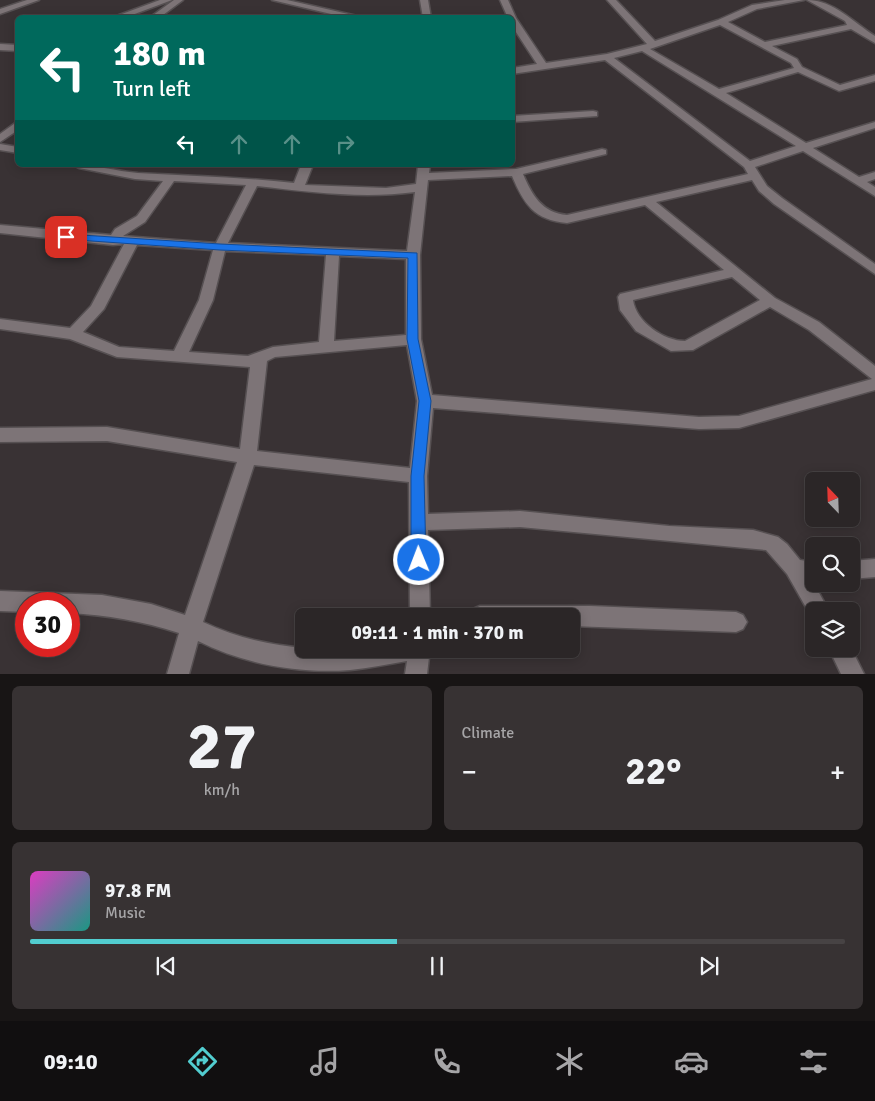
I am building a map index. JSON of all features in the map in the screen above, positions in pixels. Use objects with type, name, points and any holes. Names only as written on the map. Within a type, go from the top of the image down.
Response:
[{"type":"street","points":[[0,12],[35,0]]},
{"type":"street","points":[[124,15],[168,0]]},
{"type":"street","points":[[158,15],[180,0]]},
{"type":"street","points":[[276,0],[348,15]]},
{"type":"street","points":[[504,0],[511,15]]},
{"type":"street","points":[[611,0],[620,8],[638,33],[653,44]]},
{"type":"street","points":[[515,71],[607,57],[643,48],[721,22],[751,5],[800,0]]},
{"type":"street","points":[[811,0],[848,19],[852,26],[875,40]]},
{"type":"street","points":[[422,1],[426,15]]},
{"type":"street","points":[[721,22],[794,61],[799,69],[839,88],[875,78]]},
{"type":"street","points":[[515,23],[543,66]]},
{"type":"street","points":[[765,45],[852,26]]},
{"type":"street","points":[[0,47],[15,48]]},
{"type":"street","points":[[643,48],[718,92],[875,192]]},
{"type":"street","points":[[607,57],[748,165],[763,188],[778,201],[875,270]]},
{"type":"street","points":[[718,92],[799,69]]},
{"type":"street","points":[[515,118],[593,114]]},
{"type":"street","points":[[748,165],[802,146],[875,125]]},
{"type":"street","points":[[0,139],[15,126]]},
{"type":"street","points":[[0,147],[15,150]]},
{"type":"street","points":[[89,167],[135,176],[253,182],[299,186],[310,190],[364,193],[423,176],[516,172],[602,152]]},
{"type":"street","points":[[299,186],[306,167]]},
{"type":"street","points":[[516,172],[527,198],[547,217],[557,220],[755,176]]},
{"type":"street","points":[[857,181],[875,175]]},
{"type":"street","points":[[420,608],[418,476],[425,401],[413,339],[413,255],[423,176]]},
{"type":"street","points":[[113,240],[120,232],[141,219],[170,179]]},
{"type":"street","points":[[179,358],[206,300],[220,247],[253,182]]},
{"type":"street","points":[[646,200],[770,301],[814,326],[875,374]]},
{"type":"street","points":[[0,229],[132,242],[413,255]]},
{"type":"street","points":[[72,334],[97,309],[132,242]]},
{"type":"street","points":[[326,347],[333,252]]},
{"type":"street","points":[[734,272],[625,297],[627,310],[641,327],[672,346],[688,346],[770,301]]},
{"type":"street","points":[[0,324],[72,334],[117,352],[249,362],[272,352],[413,339]]},
{"type":"street","points":[[178,674],[191,627],[248,457],[259,359]]},
{"type":"street","points":[[425,401],[719,423],[739,422],[875,384]]},
{"type":"street","points":[[0,435],[107,434],[248,457],[418,476]]},
{"type":"street","points":[[418,522],[520,519],[669,534],[753,539],[770,543],[804,570],[816,602]]},
{"type":"street","points":[[860,569],[875,568]]},
{"type":"street","points":[[0,601],[102,605],[151,614],[191,627],[226,644],[290,659],[356,658]]},
{"type":"street","points":[[580,616],[736,622]]},
{"type":"street","points":[[844,657],[854,674]]},
{"type":"street","points":[[416,674],[418,658]]},
{"type":"route","points":[[66,237],[220,247],[413,255],[413,339],[425,401],[418,476],[419,560]]}]
